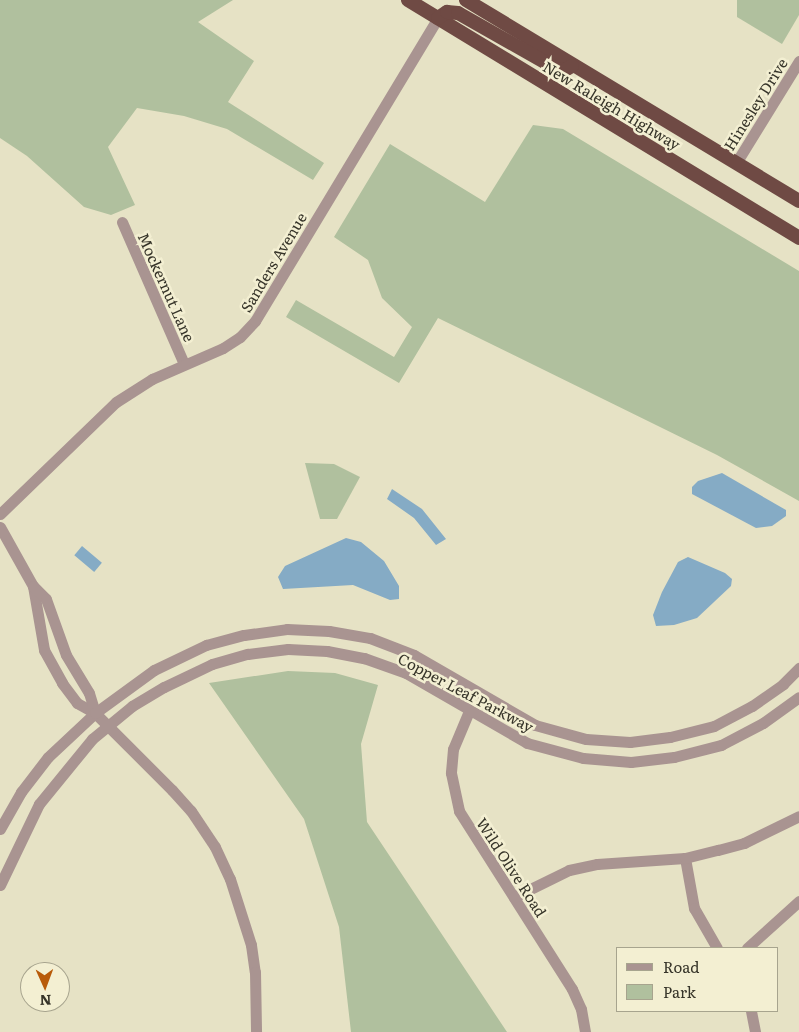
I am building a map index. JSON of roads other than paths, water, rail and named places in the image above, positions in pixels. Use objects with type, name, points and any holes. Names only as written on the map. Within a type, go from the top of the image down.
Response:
[{"type":"highway","name":"New Raleigh Highway","points":[[408,0],[799,238]]},
{"type":"highway","name":"New Raleigh Highway","points":[[466,0],[572,66],[799,201]]},
{"type":"highway","points":[[438,18],[447,12],[458,13],[557,68],[565,70],[572,66]]},
{"type":"street","name":"Sanders Avenue","points":[[0,514],[116,402],[184,364],[223,348],[240,337],[255,321],[438,18]]},
{"type":"street","name":"Hinesley Drive","points":[[736,163],[799,61]]},
{"type":"street","name":"Mockernut Lane","points":[[122,222],[184,364]]},
{"type":"street","points":[[0,527],[33,586],[46,599],[66,655],[89,693],[95,713]]},
{"type":"street","points":[[33,586],[44,650],[77,703],[95,713],[191,811],[215,847],[230,879],[251,945],[255,972],[256,1032]]},
{"type":"street","name":"Copper Leaf Parkway","points":[[0,830],[21,792],[48,757],[95,713],[154,670],[206,646],[244,635],[288,629],[329,631],[370,638],[414,655],[535,725],[586,739],[630,742],[670,737],[714,726],[752,706],[784,684],[799,668]]},
{"type":"street","name":"Copper Leaf Parkway","points":[[0,885],[39,804],[64,771],[107,726],[164,687],[212,664],[248,654],[288,649],[327,651],[364,658],[406,673],[527,743],[583,758],[631,762],[674,757],[721,745],[763,723],[799,697]]},
{"type":"street","name":"Wild Olive Road","points":[[469,711],[453,749],[453,793],[467,827],[572,989],[580,1008],[584,1032]]},
{"type":"street","points":[[514,897],[569,870],[597,864],[685,858],[744,843],[799,816]]},
{"type":"street","points":[[685,858],[694,908],[716,947]]},
{"type":"street","points":[[748,947],[799,901]]},
{"type":"street","points":[[751,1012],[755,1032]]},
{"type":"water","points":[[722,473],[786,510],[786,516],[772,526],[756,528],[692,494],[692,487],[698,481]]},
{"type":"water","points":[[392,489],[422,509],[446,539],[436,545],[414,518],[387,499]]},
{"type":"water","points":[[346,538],[361,542],[384,561],[399,586],[399,599],[390,600],[353,585],[283,589],[278,577],[285,566]]},
{"type":"water","points":[[82,546],[102,563],[94,572],[74,555]]},
{"type":"water","points":[[688,557],[725,573],[732,579],[731,586],[697,618],[674,625],[656,626],[653,615],[662,592],[678,562]]}]
